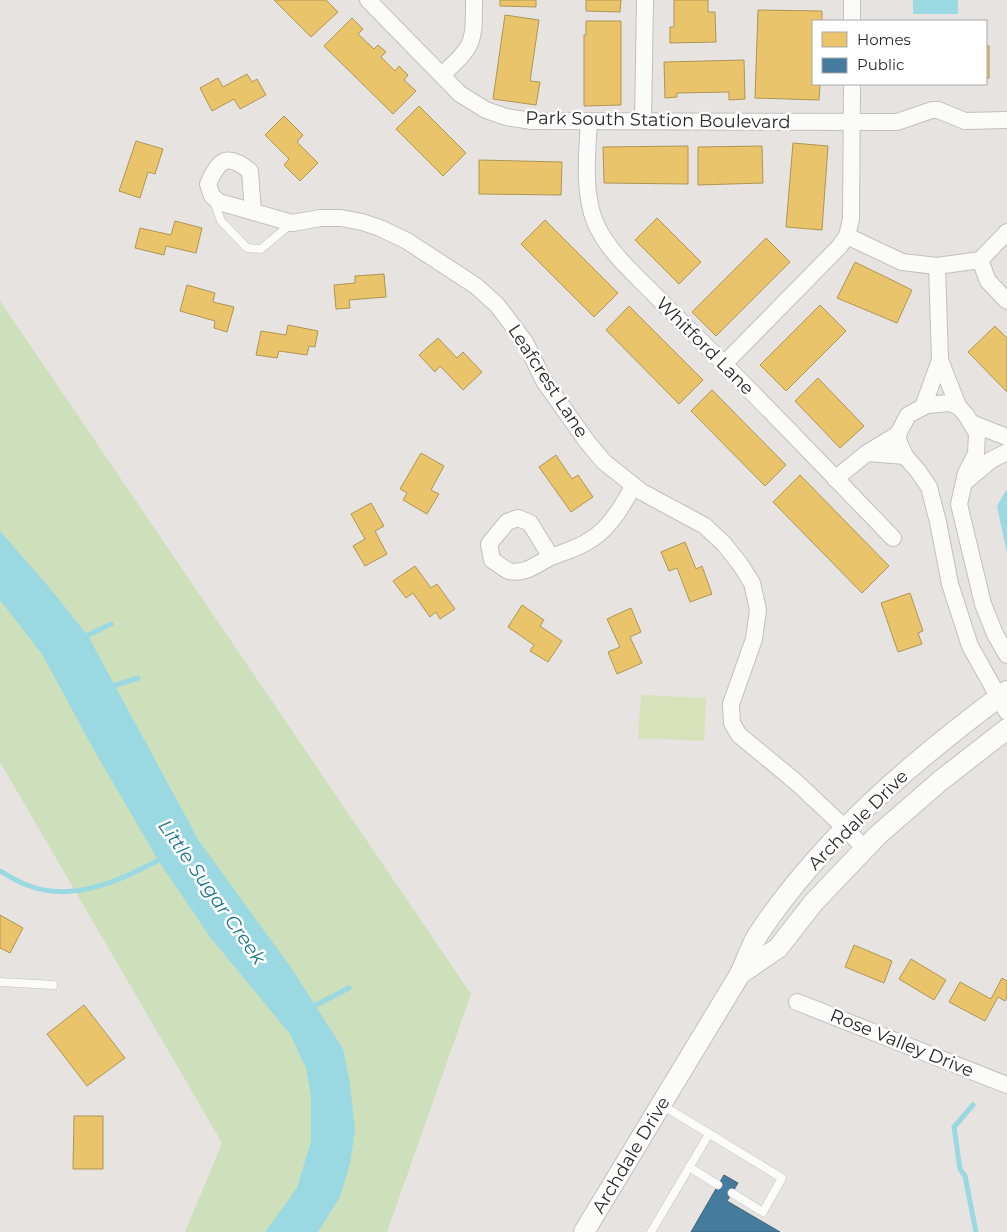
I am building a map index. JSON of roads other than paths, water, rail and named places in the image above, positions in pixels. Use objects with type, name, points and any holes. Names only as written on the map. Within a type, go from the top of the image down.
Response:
[{"type":"street","points":[[442,76],[470,47],[474,27],[474,0]]},
{"type":"street","points":[[643,121],[645,0]]},
{"type":"street","points":[[852,0],[852,20]]},
{"type":"street","name":"Park South Station Boulevard","points":[[369,1],[460,94],[486,110],[506,118],[532,121],[897,122],[932,110],[938,110],[965,121],[1007,120]]},
{"type":"street","points":[[724,364],[847,236],[851,219],[852,85]]},
{"type":"street","name":"Whitford Lane","points":[[589,121],[588,179],[590,201],[595,221],[604,240],[634,274],[893,538]]},
{"type":"street","points":[[252,212],[250,171],[238,161],[226,160],[216,167],[208,184],[212,196],[218,202],[252,212],[292,223]]},
{"type":"street","name":"Leafcrest Lane","points":[[292,223],[321,218],[341,218],[380,228],[407,242],[476,286],[497,305],[525,342],[544,381],[588,443],[604,462],[633,486],[705,526],[724,544],[752,583],[758,610],[754,639],[731,704],[732,723],[739,735],[796,782],[865,849]]},
{"type":"street","points":[[847,236],[902,262],[936,266],[980,260],[1007,232]]},
{"type":"street","points":[[980,260],[988,281],[1007,301]]},
{"type":"street","points":[[936,266],[940,360],[958,406],[977,433],[976,454],[966,473],[959,504],[983,604],[995,634],[1007,655]]},
{"type":"street","points":[[923,407],[940,360]]},
{"type":"street","points":[[958,406],[949,403],[936,403],[908,415],[898,434],[898,440],[905,456],[929,487],[950,584],[970,646],[1004,701]]},
{"type":"street","points":[[971,423],[1007,437]]},
{"type":"street","points":[[835,479],[867,453],[898,434]]},
{"type":"street","points":[[964,482],[991,460],[1007,452]]},
{"type":"street","points":[[867,453],[905,456]]},
{"type":"street","points":[[551,557],[591,540],[600,532],[628,497],[633,486]]},
{"type":"street","points":[[950,584],[977,577]]},
{"type":"street","name":"Archdale Drive","points":[[584,1232],[740,974],[758,934],[797,882],[845,828],[902,774],[946,736],[1004,701]]},
{"type":"street","name":"Archdale Drive","points":[[740,974],[778,948],[814,902],[878,835],[940,781],[1007,729]]},
{"type":"street","name":"Rose Valley Drive","points":[[797,1002],[1007,1084]]},
{"type":"lane","points":[[212,196],[221,221],[247,248],[261,249],[292,223]]},
{"type":"lane","points":[[0,982],[53,985]]},
{"type":"lane","points":[[662,1105],[782,1178],[763,1212],[732,1193]]},
{"type":"lane","points":[[651,1232],[709,1134]]},
{"type":"lane","points":[[689,1168],[718,1185]]},
{"type":"water","points":[[913,0],[958,0],[958,14],[913,14]]},
{"type":"water","points":[[1007,489],[1007,553],[997,506]]},
{"type":"water","name":"Little Sugar Creek","points":[[0,531],[88,636],[199,841],[292,969],[343,1049],[350,1084],[355,1130],[350,1163],[340,1197],[318,1232],[265,1232],[297,1188],[311,1141],[311,1096],[306,1068],[290,1034],[210,937],[158,860],[94,750],[42,654],[0,600]]},
{"type":"waterway","points":[[82,638],[111,624]]},
{"type":"waterway","points":[[110,687],[138,678]]},
{"type":"waterway","points":[[0,871],[27,885],[62,892],[80,890],[114,881],[163,858]]},
{"type":"waterway","points":[[310,1008],[349,988]]},
{"type":"waterway","points":[[973,1105],[954,1127],[960,1169],[965,1176],[976,1232]]}]
